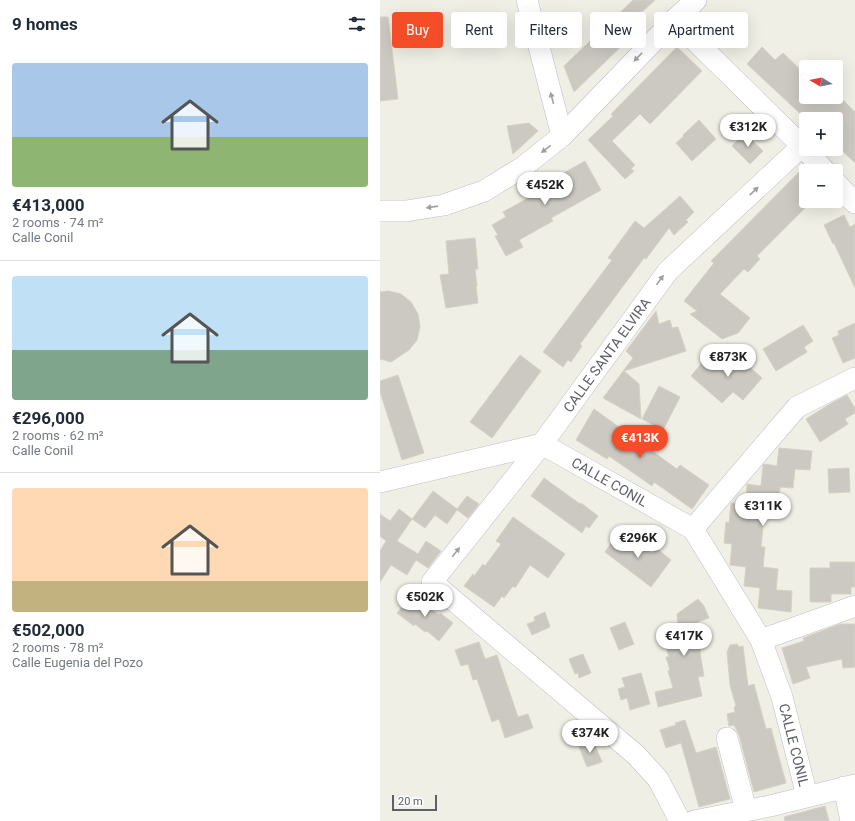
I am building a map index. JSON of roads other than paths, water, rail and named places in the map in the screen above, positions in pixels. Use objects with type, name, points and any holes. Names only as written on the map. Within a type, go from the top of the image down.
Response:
[{"type":"street","points":[[527,0],[562,136]]},
{"type":"street","points":[[683,12],[696,0]]},
{"type":"street","points":[[380,211],[406,211],[444,205],[484,192],[523,167],[562,136],[654,41]]},
{"type":"street","points":[[702,48],[799,143]]},
{"type":"street","name":"CALLE SANTA ELVIRA","points":[[680,821],[658,779],[636,755],[432,582],[542,444],[668,271],[799,149]]},
{"type":"street","points":[[811,156],[819,164]]},
{"type":"street","points":[[843,190],[855,203]]},
{"type":"street","points":[[693,530],[797,407],[855,378]]},
{"type":"street","points":[[380,482],[542,444]]},
{"type":"street","name":"CALLE CONIL","points":[[542,444],[693,530],[761,640],[782,697],[807,796]]},
{"type":"street","points":[[761,640],[855,606]]},
{"type":"street","points":[[727,738],[746,810]]},
{"type":"street","points":[[694,821],[746,810],[772,813],[807,796],[850,786],[852,821]]}]
